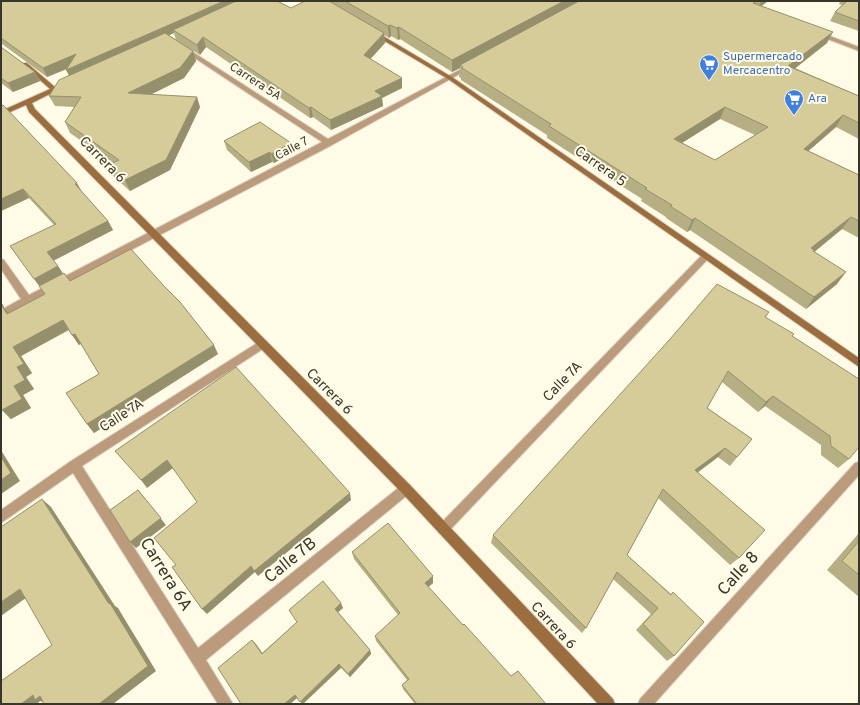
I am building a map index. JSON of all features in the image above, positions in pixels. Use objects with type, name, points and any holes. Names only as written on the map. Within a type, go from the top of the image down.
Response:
[{"type":"street","name":"Carrera 5","points":[[368,29],[450,78],[859,363]]},
{"type":"street","points":[[810,31],[859,49]]},
{"type":"street","name":"Carrera 5A","points":[[176,44],[329,143]]},
{"type":"street","points":[[20,61],[56,90]]},
{"type":"street","name":"Calle 7","points":[[1,314],[329,143],[477,63]]},
{"type":"street","points":[[1,114],[70,83]]},
{"type":"street","name":"Carrera 6","points":[[28,102],[32,110],[406,489],[608,704]]},
{"type":"street","name":"Calle 7A","points":[[443,529],[705,257]]},
{"type":"street","points":[[1,262],[27,300]]},
{"type":"street","name":"Calle 7A","points":[[1,517],[75,465],[262,344]]},
{"type":"street","name":"Carrera 6A","points":[[75,465],[226,704]]},
{"type":"street","name":"Calle 8","points":[[645,704],[859,467]]},
{"type":"street","name":"Calle 7B","points":[[197,658],[406,489]]},
{"type":"building","points":[[1,1],[224,1],[66,70],[76,54],[43,68],[1,38]]},
{"type":"building","points":[[236,1],[277,1],[291,8],[305,1],[329,1],[384,33],[364,55],[402,78],[375,91],[382,96],[330,120],[311,107],[309,108],[203,37],[197,45],[173,30]]},
{"type":"building","points":[[345,1],[564,1],[452,60],[399,27],[388,26]]},
{"type":"building","points":[[579,1],[756,1],[753,3],[833,32],[788,66],[859,96],[859,123],[843,115],[804,149],[859,175],[859,221],[851,217],[811,248],[814,250],[813,251],[846,272],[814,297],[695,218],[692,220],[670,206],[672,205],[549,126],[551,124],[462,68],[463,67],[460,65]],"holes":[[[725,107],[768,127],[715,160],[674,139]]]},
{"type":"building","points":[[847,1],[859,1],[859,21],[835,12]]},
{"type":"building","points":[[165,33],[193,51],[180,68],[128,93],[197,97],[166,160],[125,180],[108,165],[119,160],[65,122],[81,97],[49,96],[59,80]]},
{"type":"building","points":[[1,47],[35,72],[8,83],[1,78]]},
{"type":"building","points":[[3,105],[77,183],[75,184],[108,221],[47,252],[58,266],[34,279],[10,246],[56,224],[23,189],[1,199],[1,106]]},
{"type":"building","points":[[260,122],[291,143],[271,154],[270,152],[249,162],[224,141]]},
{"type":"building","points":[[131,249],[180,302],[214,345],[87,424],[66,393],[99,374],[75,334],[72,335],[63,320],[13,347],[24,364],[17,367],[25,380],[14,386],[22,399],[2,410],[1,306],[7,314],[45,294],[39,286],[64,273],[70,281]]},
{"type":"building","points":[[717,284],[769,312],[765,317],[794,334],[792,336],[859,379],[859,447],[849,459],[831,446],[830,436],[773,396],[766,402],[728,371],[707,408],[752,439],[737,457],[725,448],[695,470],[765,530],[739,558],[663,489],[627,555],[671,595],[673,592],[704,622],[674,656],[643,624],[658,608],[617,572],[586,628],[493,535],[671,338]]},
{"type":"building","points":[[236,367],[350,493],[254,571],[251,566],[202,609],[172,567],[176,565],[154,538],[197,502],[167,460],[141,480],[115,451]]},
{"type":"building","points":[[1,457],[11,473],[1,480]]},
{"type":"building","points":[[138,490],[161,518],[130,542],[110,510]]},
{"type":"building","points":[[42,499],[109,604],[110,603],[148,666],[99,704],[44,704],[40,696],[35,700],[33,695],[21,704],[1,704],[1,681],[52,645],[20,589],[1,602],[1,527]]},
{"type":"building","points":[[388,523],[433,576],[425,583],[511,676],[518,671],[546,704],[417,704],[402,685],[409,679],[375,636],[400,613],[352,552]]},
{"type":"building","points":[[859,541],[859,575],[842,561]]},
{"type":"building","points":[[323,581],[341,603],[335,609],[370,650],[348,674],[339,664],[300,702],[295,695],[284,704],[241,704],[218,668],[252,640],[262,654],[297,622],[289,610]]},
{"type":"place","name":"Supermercado Mercacentro","points":[[709,81]]},
{"type":"place","name":"Ara","points":[[794,116]]}]
